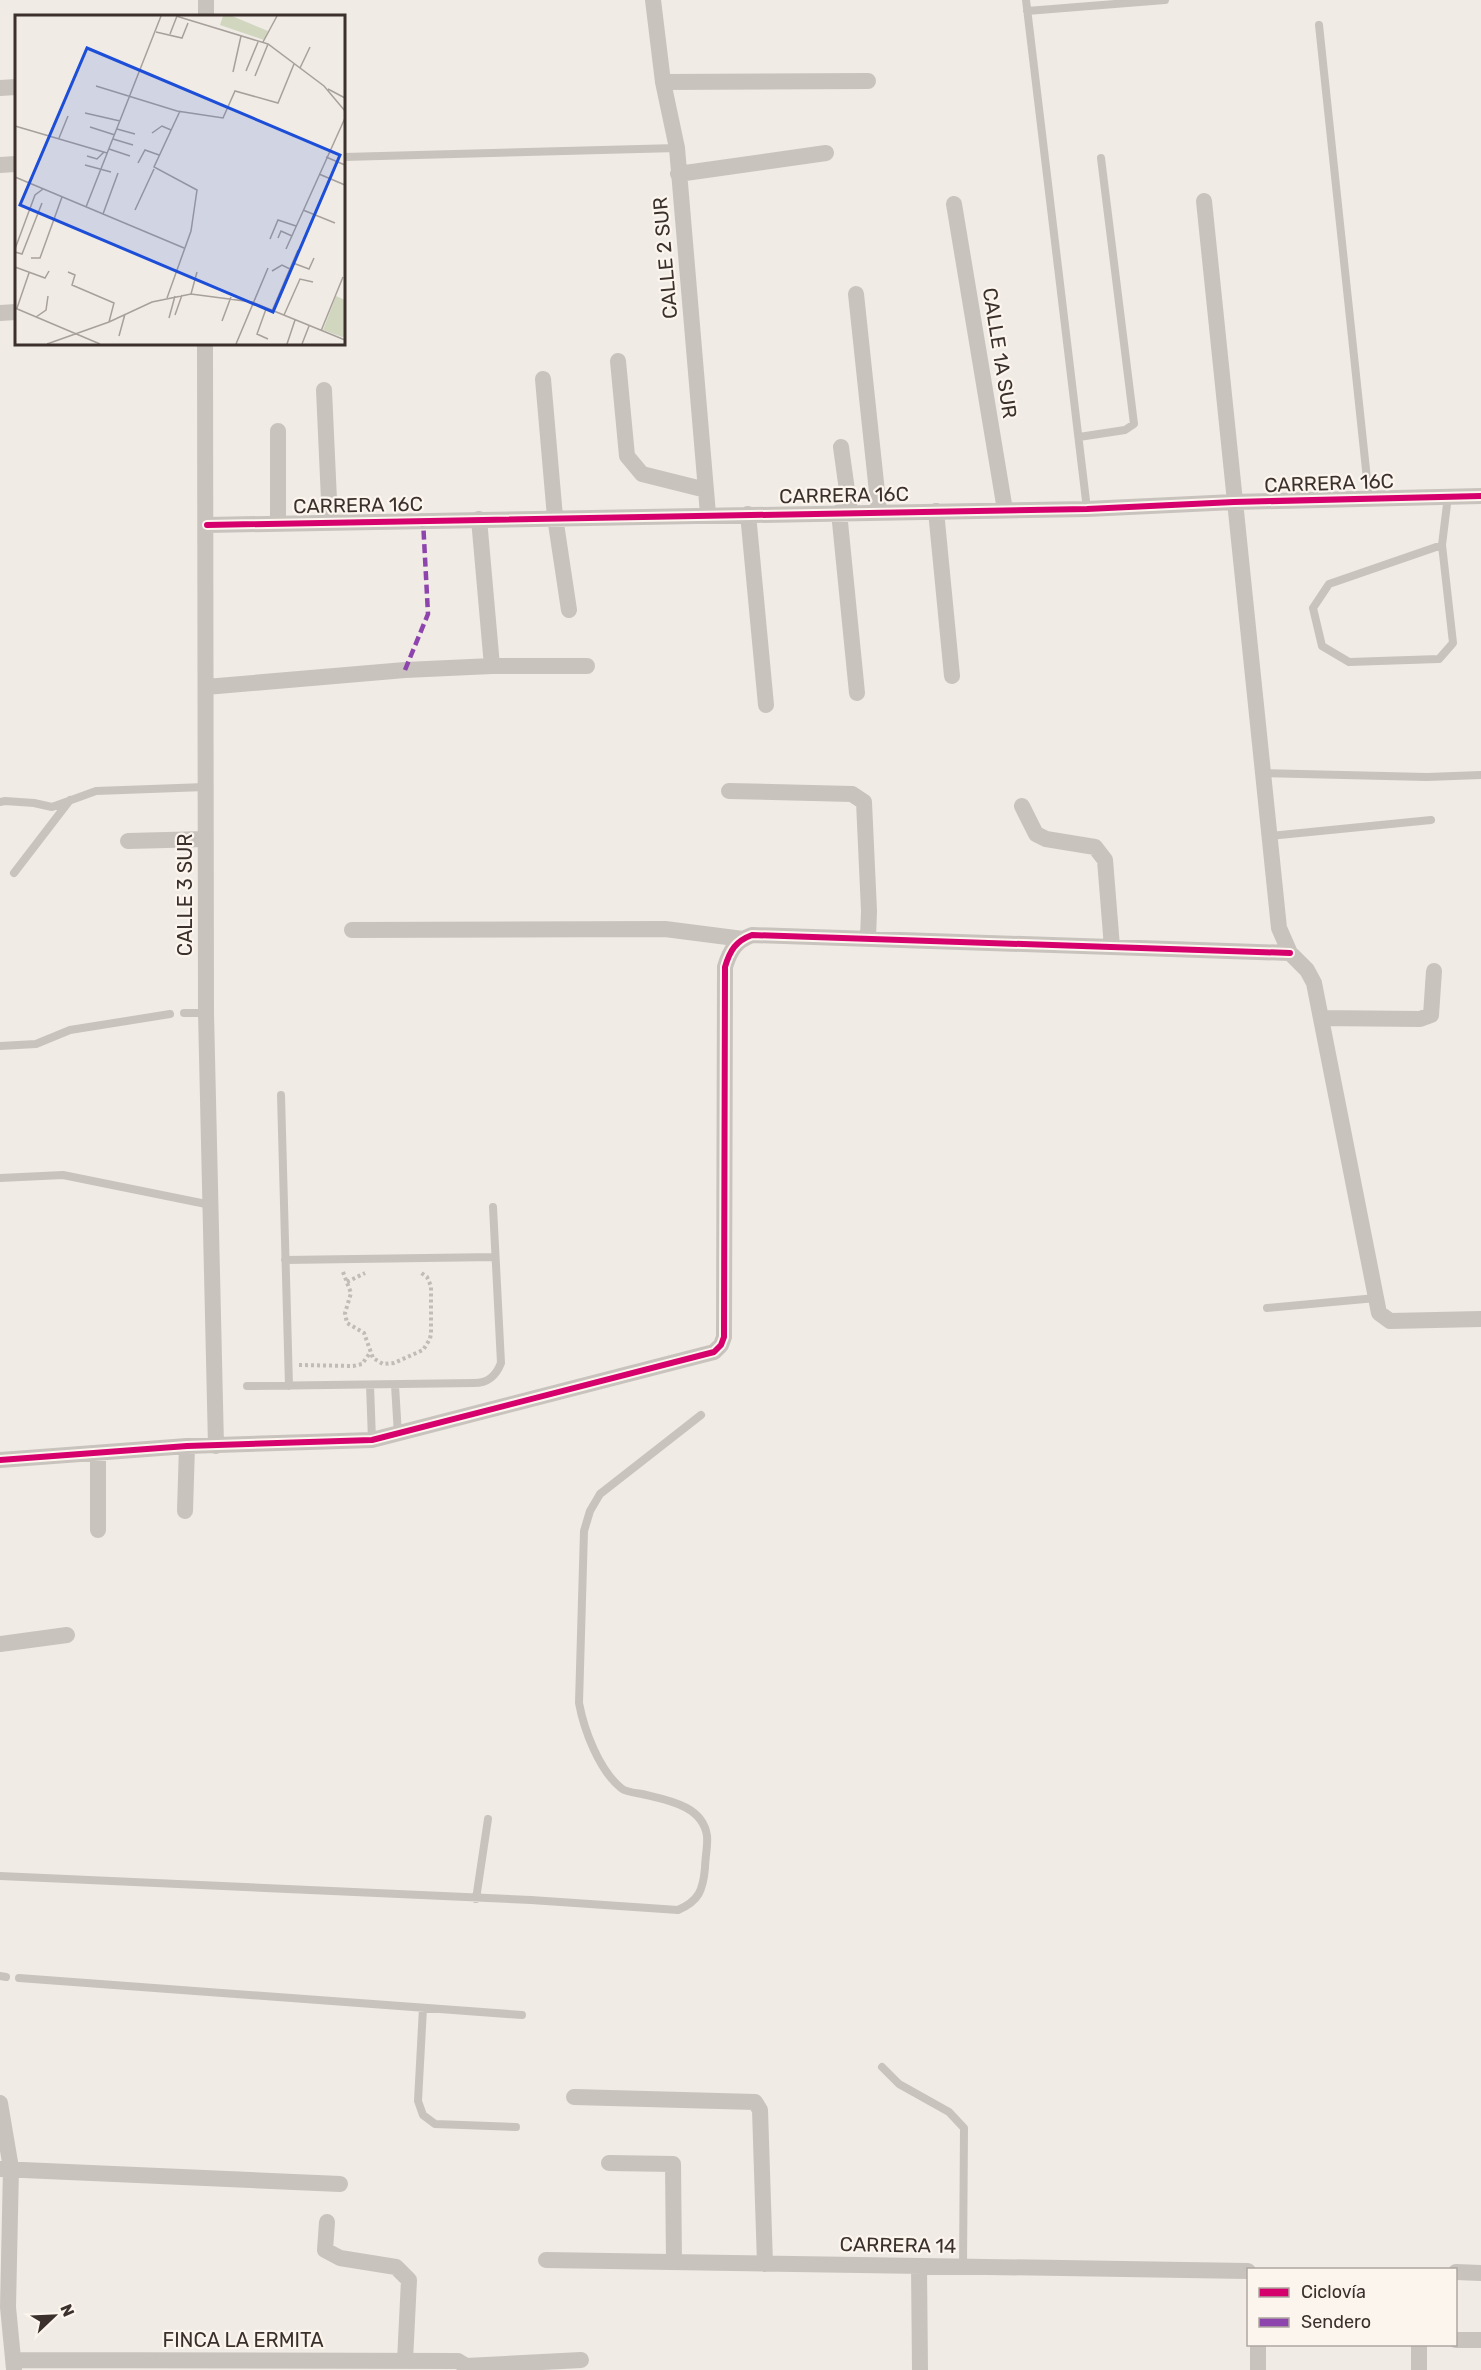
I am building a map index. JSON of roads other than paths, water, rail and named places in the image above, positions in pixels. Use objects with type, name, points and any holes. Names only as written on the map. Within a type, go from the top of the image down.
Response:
[{"type":"street","name":"CALLE 2 SUR","points":[[653,0],[663,82],[677,148],[708,514]]},
{"type":"street","points":[[663,82],[868,81]]},
{"type":"street","points":[[678,174],[826,153]]},
{"type":"street","points":[[0,165],[15,164]]},
{"type":"street","points":[[1204,201],[1279,928],[1290,953],[1307,970],[1314,983],[1379,1313],[1390,1321],[1481,1318]]},
{"type":"street","name":"CALLE 1A SUR","points":[[954,204],[1005,510]]},
{"type":"street","points":[[856,294],[879,511]]},
{"type":"street","points":[[0,313],[15,312]]},
{"type":"street","name":"CALLE 3 SUR","points":[[205,345],[206,1013],[216,1446]]},
{"type":"street","points":[[618,361],[627,456],[642,474],[706,490]]},
{"type":"street","points":[[543,379],[555,517],[569,610]]},
{"type":"street","points":[[324,390],[330,522]]},
{"type":"street","points":[[278,431],[278,523]]},
{"type":"street","points":[[841,447],[857,693]]},
{"type":"street","name":"CARRERA 16C","points":[[207,525],[748,513],[1005,510],[1481,495]]},
{"type":"street","points":[[936,511],[952,676]]},
{"type":"street","points":[[748,513],[766,705]]},
{"type":"street","points":[[480,519],[492,666]]},
{"type":"street","points":[[206,687],[405,670],[492,666],[587,666]]},
{"type":"street","points":[[729,791],[852,794],[864,802],[869,911],[868,939]]},
{"type":"street","points":[[1022,806],[1036,834],[1046,839],[1095,847],[1105,860],[1112,947]]},
{"type":"street","points":[[128,841],[205,838]]},
{"type":"street","points":[[352,930],[664,929],[742,939]]},
{"type":"street","points":[[0,1460],[187,1446],[372,1440],[714,1352],[721,1345],[724,1337],[725,967],[728,954],[735,945],[752,935],[1290,953]]},
{"type":"street","points":[[1321,1018],[1420,1019],[1431,1015],[1434,971]]},
{"type":"street","points":[[185,1511],[187,1446]]},
{"type":"street","points":[[98,1454],[98,1530]]},
{"type":"street","points":[[0,1644],[67,1635]]},
{"type":"street","points":[[574,2097],[755,2102],[760,2110],[765,2264]]},
{"type":"street","points":[[0,2103],[6,2169],[4,2307],[14,2365]]},
{"type":"street","points":[[609,2163],[673,2164],[674,2262]]},
{"type":"street","points":[[6,2169],[340,2184]]},
{"type":"street","points":[[327,2222],[325,2250],[340,2258],[396,2267],[409,2280],[405,2361]]},
{"type":"street","name":"CARRERA 14","points":[[546,2260],[1247,2271]]},
{"type":"street","points":[[919,2266],[920,2370]]},
{"type":"street","points":[[1457,2272],[1481,2272]]},
{"type":"street","points":[[1457,2340],[1481,2340]]},
{"type":"street","points":[[1258,2346],[1258,2370]]},
{"type":"street","points":[[1419,2346],[1419,2370]]},
{"type":"street","name":"FINCA LA ERMITA","points":[[14,2365],[458,2361],[467,2368],[581,2360]]},
{"type":"lane","points":[[1026,0],[1087,508]]},
{"type":"lane","points":[[1027,10],[1165,0]]},
{"type":"lane","points":[[1319,24],[1369,498]]},
{"type":"lane","points":[[345,157],[677,148]]},
{"type":"lane","points":[[1078,437],[1125,430],[1134,424],[1101,158]]},
{"type":"lane","points":[[1442,545],[1329,584],[1313,608],[1322,646],[1349,662],[1439,659],[1453,643],[1442,545],[1448,496]]},
{"type":"lane","points":[[1264,773],[1427,777],[1481,775]]},
{"type":"lane","points":[[0,802],[34,803],[52,807],[96,791],[205,787]]},
{"type":"lane","points":[[14,873],[70,799]]},
{"type":"lane","points":[[1269,836],[1431,820]]},
{"type":"lane","points":[[184,1013],[206,1013]]},
{"type":"lane","points":[[0,1046],[36,1044],[70,1030],[170,1014]]},
{"type":"lane","points":[[281,1095],[289,1386]]},
{"type":"lane","points":[[0,1178],[63,1175],[211,1205]]},
{"type":"lane","points":[[247,1386],[481,1383],[488,1380],[498,1370],[501,1363],[493,1207]]},
{"type":"lane","points":[[285,1260],[495,1257]]},
{"type":"lane","points":[[1267,1308],[1376,1298]]},
{"type":"lane","points":[[370,1385],[372,1440]]},
{"type":"lane","points":[[395,1385],[398,1435]]},
{"type":"lane","points":[[0,1876],[678,1910],[692,1904],[703,1886],[707,1836],[702,1821],[678,1803],[621,1789],[591,1745],[579,1703],[584,1531],[590,1511],[600,1494],[701,1415]]},
{"type":"lane","points":[[476,1899],[488,1819]]},
{"type":"lane","points":[[19,1978],[522,2015]]},
{"type":"lane","points":[[423,2008],[418,2101],[423,2115],[435,2124],[516,2127]]},
{"type":"lane","points":[[882,2067],[899,2084],[949,2112],[964,2128],[963,2267]]}]
